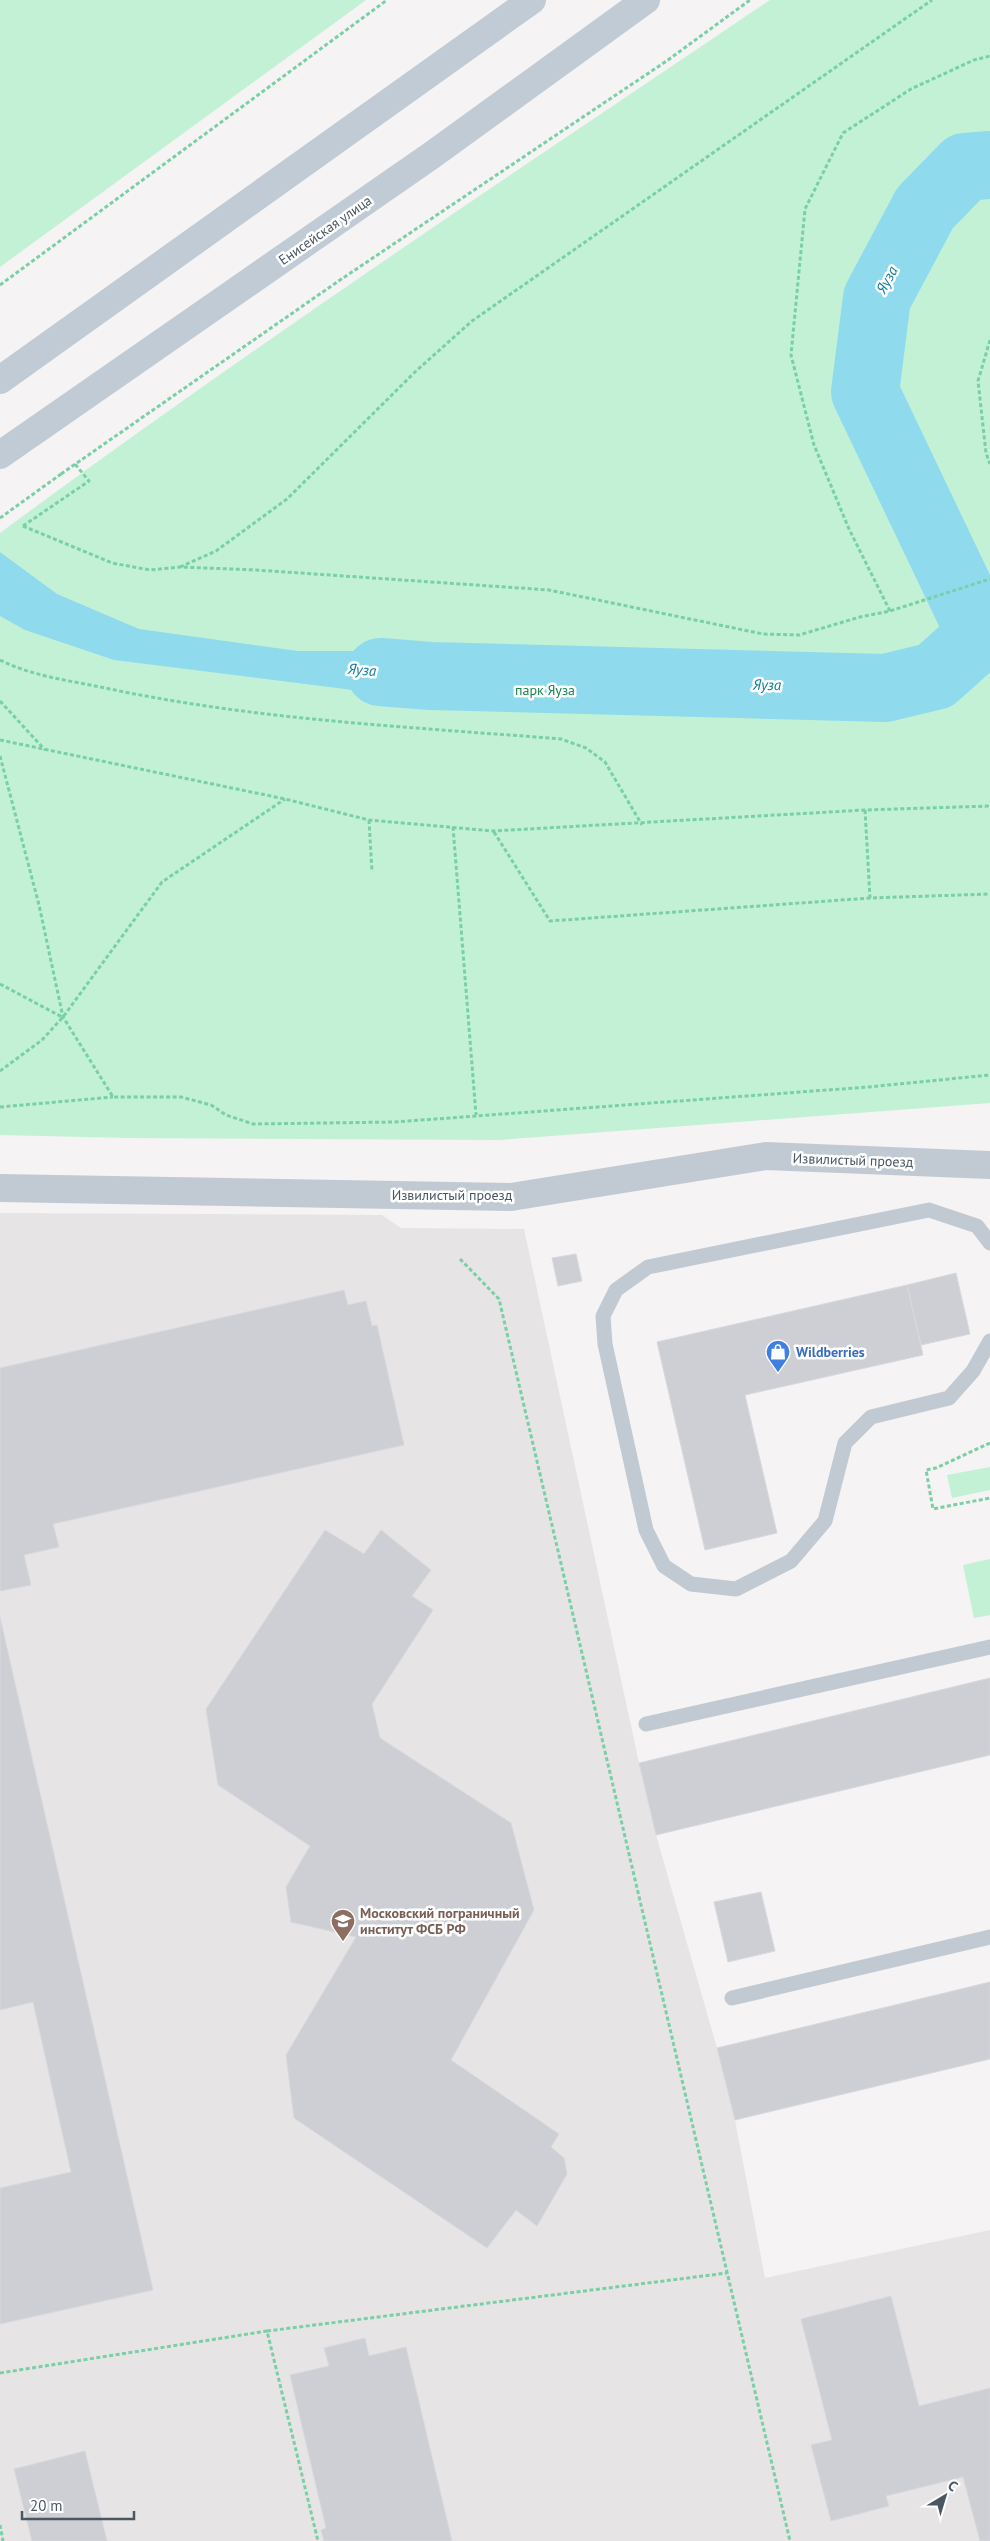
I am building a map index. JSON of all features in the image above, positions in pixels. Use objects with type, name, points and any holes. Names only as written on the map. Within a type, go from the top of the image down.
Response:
[{"type":"main road","points":[[0,380],[532,0]]},
{"type":"main road","name":"Енисейская улица","points":[[8,450],[432,155],[646,0]]},
{"type":"street","name":"Извилистый проезд","points":[[0,1188],[511,1197],[766,1156],[990,1165]]},
{"type":"lane","points":[[990,1243],[977,1226],[929,1210],[648,1267],[616,1290],[603,1316],[605,1344],[646,1530],[664,1566],[691,1584],[736,1588],[791,1560],[825,1521],[845,1443],[871,1417],[949,1398],[973,1371],[990,1341]]},
{"type":"lane","points":[[646,1724],[990,1647]]},
{"type":"lane","points":[[732,1998],[990,1937]]},
{"type":"path","points":[[0,285],[387,0]]},
{"type":"path","points":[[0,518],[340,280],[668,60],[750,0]]},
{"type":"path","points":[[180,568],[216,551],[287,499],[409,377],[472,321],[932,0]]},
{"type":"path","points":[[890,612],[849,529],[814,445],[791,355],[805,209],[843,133],[911,89],[974,60],[990,56]]},
{"type":"path","points":[[990,340],[978,380],[986,453],[990,464]]},
{"type":"path","points":[[75,464],[89,481],[23,526],[112,563],[150,570],[180,568],[413,579],[549,590],[763,634],[799,635],[860,617],[890,612],[990,579]]},
{"type":"path","points":[[0,660],[19,670],[137,695],[287,717],[562,739],[586,748],[605,762],[642,825]]},
{"type":"path","points":[[0,700],[45,750]]},
{"type":"path","points":[[0,740],[285,799],[369,820],[493,832],[642,825],[865,810],[990,806]]},
{"type":"path","points":[[0,756],[39,905],[63,1017],[113,1097]]},
{"type":"path","points":[[0,1071],[42,1040],[63,1017],[162,882],[285,799]]},
{"type":"path","points":[[865,810],[870,898]]},
{"type":"path","points":[[369,820],[372,872]]},
{"type":"path","points":[[453,827],[476,1116]]},
{"type":"path","points":[[493,832],[550,921],[870,898],[990,894]]},
{"type":"path","points":[[0,984],[63,1017]]},
{"type":"path","points":[[0,1107],[113,1097],[181,1097],[210,1105],[226,1116],[254,1124],[395,1122],[868,1087],[990,1075]]},
{"type":"path","points":[[460,1259],[499,1299],[790,2541]]},
{"type":"path","points":[[990,1443],[936,1468],[926,1470],[933,1509],[990,1498]]},
{"type":"path","points":[[0,2373],[267,2332],[727,2273]]},
{"type":"path","points":[[267,2332],[318,2541]]},
{"type":"path","points":[[0,2525],[3,2541]]},
{"type":"shaded area","name":"Московский пограничный институт ФСБ РФ","points":[[0,1213],[382,1215],[401,1228],[524,1229],[639,1763],[656,1835],[717,2048],[735,2120],[765,2278],[990,2230],[990,2541],[0,2541]]},
{"type":"green space","points":[[0,0],[366,0],[0,267]]},
{"type":"green space","name":"парк Яуза","points":[[770,0],[990,0],[990,1103],[499,1140],[127,1138],[0,1135],[0,533],[286,328]]},
{"type":"green space","points":[[990,1467],[990,1490],[952,1498],[947,1475]]},
{"type":"green space","points":[[990,1559],[990,1615],[974,1618],[963,1565]]},
{"type":"water","points":[[0,552],[57,594],[139,629],[298,651],[410,651],[471,655],[473,686],[464,701],[416,698],[114,660],[25,630],[0,616]]},
{"type":"building","points":[[576,1254],[582,1281],[558,1286],[552,1258]]},
{"type":"building","points":[[956,1273],[970,1334],[921,1345],[907,1285]]},
{"type":"building","points":[[907,1285],[923,1355],[745,1395],[777,1533],[705,1550],[657,1342]]},
{"type":"building","points":[[344,1290],[348,1305],[366,1301],[372,1326],[377,1325],[404,1445],[53,1524],[59,1547],[24,1555],[31,1585],[0,1591],[0,1368]]},
{"type":"building","points":[[325,1530],[364,1554],[381,1530],[431,1570],[412,1596],[433,1610],[372,1704],[380,1738],[511,1823],[534,1910],[451,2060],[559,2134],[551,2147],[564,2158],[567,2174],[537,2226],[516,2210],[487,2248],[294,2118],[286,2055],[356,1937],[291,1922],[286,1887],[310,1846],[218,1785],[206,1709]]},
{"type":"building","points":[[0,1617],[153,2290],[0,2324],[0,2188],[71,2172],[33,2002],[0,2010]]},
{"type":"building","points":[[990,1678],[990,1755],[656,1835],[639,1763]]},
{"type":"building","points":[[761,1892],[775,1951],[728,1962],[714,1902]]},
{"type":"building","points":[[990,1982],[990,2059],[735,2120],[717,2048]]},
{"type":"building","points":[[891,2296],[919,2406],[990,2388],[990,2541],[980,2541],[963,2477],[886,2496],[889,2506],[831,2521],[811,2445],[832,2440],[801,2319]]},
{"type":"building","points":[[365,2338],[369,2356],[406,2347],[452,2541],[324,2541],[321,2530],[326,2528],[290,2375],[329,2366],[324,2348]]},
{"type":"building","points":[[85,2451],[107,2541],[32,2541],[14,2469]]},
{"type":"waterway","name":"Яуза","points":[[380,672],[431,676],[885,688],[935,676],[981,635],[865,392],[877,298],[925,208],[965,167],[990,165]]},
{"type":"place","name":"Wildberries","points":[[778,1373]]},
{"type":"place","name":"Московский пограничный институт ФСБ РФ","points":[[343,1942]]}]
